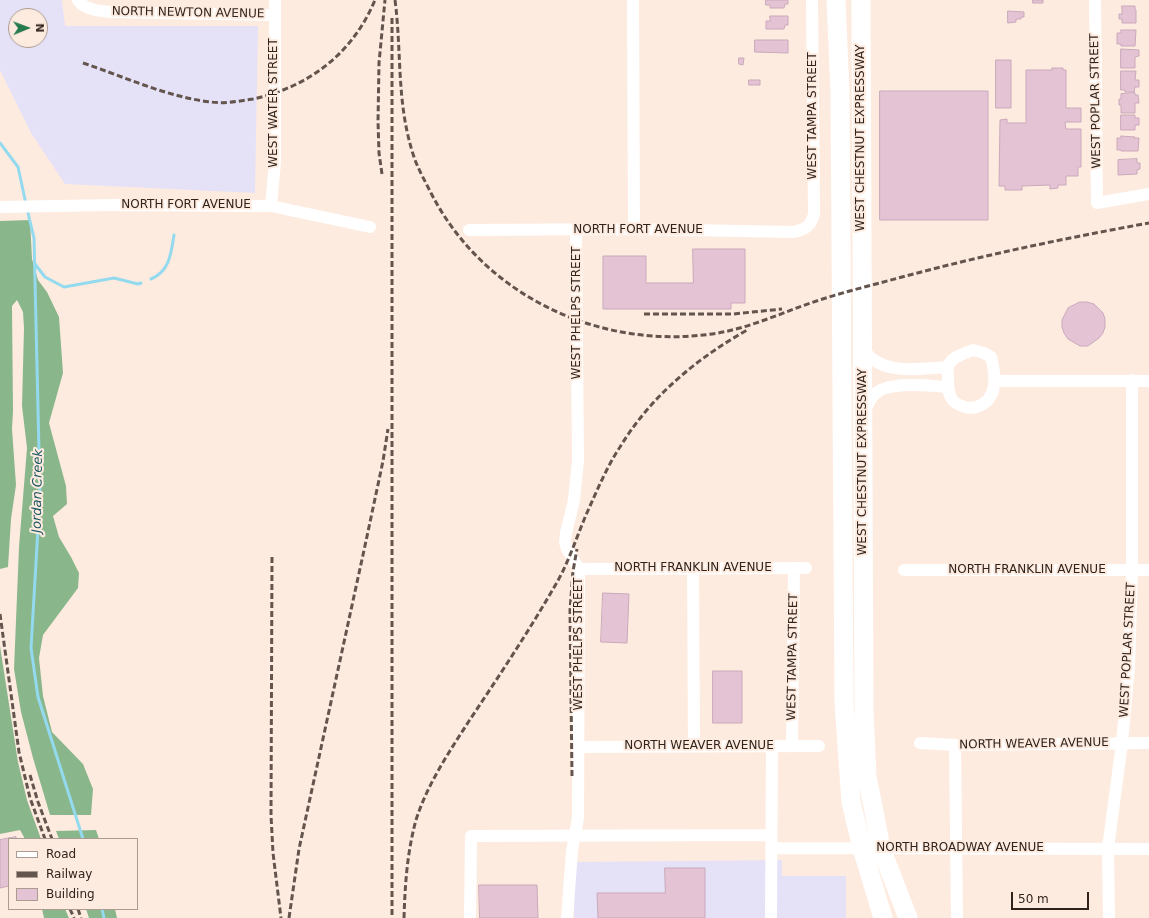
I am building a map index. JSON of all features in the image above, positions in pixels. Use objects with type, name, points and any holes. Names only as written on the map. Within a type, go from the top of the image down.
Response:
[{"type":"main road","name":"WEST CHESTNUT EXPRESSWAY","points":[[836,0],[841,114],[844,703],[851,802],[862,848],[883,918]]},
{"type":"main road","name":"WEST CHESTNUT EXPRESSWAY","points":[[861,0],[864,711],[867,776],[881,848],[908,918]]},
{"type":"street","name":"WEST WATER STREET","points":[[271,206],[275,162],[275,0]]},
{"type":"street","points":[[633,0],[634,229]]},
{"type":"street","name":"WEST TAMPA STREET","points":[[806,228],[812,222],[814,214],[812,0]]},
{"type":"street","name":"WEST POPLAR STREET","points":[[1095,0],[1097,203],[1149,194]]},
{"type":"street","name":"NORTH NEWTON AVENUE","points":[[79,1],[94,10],[110,12],[275,15]]},
{"type":"street","name":"NORTH FORT AVENUE","points":[[0,207],[113,205],[271,206],[370,227]]},
{"type":"street","name":"NORTH FORT AVENUE","points":[[469,230],[634,229],[794,232],[806,228]]},
{"type":"street","name":"WEST PHELPS STREET","points":[[567,918],[574,837],[578,818],[579,747],[580,569],[566,549],[565,542],[575,494],[578,460],[576,230]]},
{"type":"street","points":[[862,345],[870,358],[886,367],[948,367]]},
{"type":"street","points":[[974,350],[984,352],[991,356],[995,381],[993,392],[987,402],[978,408],[969,408],[958,404],[952,399],[948,387],[948,367],[951,362],[962,354],[974,350]]},
{"type":"street","name":"WEST POPLAR STREET","points":[[1109,918],[1108,848],[1122,743],[1129,666],[1132,570],[1132,380]]},
{"type":"street","points":[[995,381],[1149,381]]},
{"type":"street","points":[[862,416],[874,394],[886,388],[900,385],[948,387]]},
{"type":"street","points":[[694,568],[694,746]]},
{"type":"street","name":"WEST TAMPA STREET","points":[[792,746],[794,568]]},
{"type":"street","name":"NORTH FRANKLIN AVENUE","points":[[580,569],[806,568]]},
{"type":"street","name":"NORTH FRANKLIN AVENUE","points":[[904,570],[1149,570]]},
{"type":"street","name":"NORTH WEAVER AVENUE","points":[[920,743],[955,745],[1149,743]]},
{"type":"street","points":[[955,745],[957,918]]},
{"type":"street","points":[[771,918],[772,746]]},
{"type":"street","name":"NORTH WEAVER AVENUE","points":[[579,747],[819,746]]},
{"type":"street","points":[[470,918],[471,836],[574,837],[771,835]]},
{"type":"street","name":"NORTH BROADWAY AVENUE","points":[[771,848],[1149,849]]},
{"type":"shaded area","points":[[0,0],[62,0],[65,26],[258,26],[255,193],[65,184],[31,133],[0,70]]},
{"type":"shaded area","points":[[782,860],[782,876],[846,876],[846,918],[574,918],[575,862]]},
{"type":"green space","points":[[30,220],[32,259],[38,280],[47,292],[59,317],[63,373],[49,423],[66,486],[67,504],[53,516],[59,537],[79,573],[78,588],[43,635],[39,658],[43,696],[52,732],[83,764],[93,789],[91,815],[50,815],[21,712],[14,669],[19,547],[27,448],[22,406],[23,312],[17,300],[12,306],[12,429],[16,485],[11,519],[8,567],[0,569],[0,221]]},
{"type":"green space","points":[[0,646],[18,762],[27,800],[41,838],[24,838],[20,830],[0,834]]},
{"type":"green space","points":[[96,830],[99,838],[59,838],[56,831]]},
{"type":"green space","points":[[42,910],[65,910],[69,918],[44,918]]},
{"type":"green space","points":[[86,910],[115,910],[117,918],[89,918]]},
{"type":"building","points":[[766,0],[788,0],[788,4],[785,4],[784,8],[770,8],[770,5],[766,5]]},
{"type":"building","points":[[1033,0],[1043,0],[1043,3],[1033,3]]},
{"type":"building","points":[[1122,6],[1135,6],[1136,23],[1122,23],[1122,19],[1119,19],[1119,14],[1122,14]]},
{"type":"building","points":[[1008,11],[1024,12],[1024,17],[1021,17],[1021,19],[1016,19],[1016,22],[1008,23]]},
{"type":"building","points":[[770,16],[788,16],[788,25],[785,25],[784,29],[766,29],[766,21],[770,21]]},
{"type":"building","points":[[1121,30],[1136,30],[1135,46],[1121,46],[1121,44],[1117,44],[1117,33],[1121,33]]},
{"type":"building","points":[[755,40],[788,40],[788,53],[755,52]]},
{"type":"building","points":[[1121,49],[1139,50],[1139,56],[1135,57],[1135,68],[1121,68]]},
{"type":"building","points":[[739,58],[744,58],[743,65],[739,64]]},
{"type":"building","points":[[996,60],[1011,60],[1011,108],[996,108]]},
{"type":"building","points":[[1052,68],[1063,68],[1063,70],[1066,70],[1066,108],[1081,108],[1081,122],[1065,122],[1066,129],[1081,129],[1081,167],[1078,167],[1078,176],[1066,176],[1066,185],[1058,185],[1058,188],[1050,189],[1050,185],[1022,186],[1022,190],[1005,190],[1005,186],[999,186],[1000,120],[1007,119],[1007,123],[1026,123],[1026,70],[1052,70]]},
{"type":"building","points":[[1121,71],[1136,71],[1135,80],[1139,80],[1139,87],[1135,87],[1134,92],[1125,92],[1125,90],[1121,90]]},
{"type":"building","points":[[749,80],[760,80],[760,85],[749,85]]},
{"type":"building","points":[[880,91],[988,91],[988,220],[880,220]]},
{"type":"building","points":[[1135,93],[1135,95],[1138,95],[1139,103],[1135,103],[1135,113],[1121,113],[1119,99],[1121,99],[1121,94]]},
{"type":"building","points":[[1121,115],[1135,115],[1135,118],[1139,118],[1139,125],[1135,125],[1135,130],[1121,130]]},
{"type":"building","points":[[1121,136],[1139,138],[1138,151],[1117,150],[1117,138],[1121,138]]},
{"type":"building","points":[[1137,159],[1137,163],[1140,163],[1140,169],[1137,170],[1137,174],[1118,175],[1118,160]]},
{"type":"building","points":[[693,249],[745,249],[745,303],[731,303],[731,309],[603,309],[603,256],[646,256],[646,283],[693,283]]},
{"type":"building","points":[[1080,302],[1094,304],[1103,313],[1105,319],[1103,333],[1088,346],[1080,346],[1068,339],[1062,327],[1062,320],[1068,308]]},
{"type":"building","points":[[603,593],[629,594],[627,643],[601,642]]},
{"type":"building","points":[[713,671],[742,671],[742,723],[713,723]]},
{"type":"building","points":[[8,838],[8,886],[0,888],[0,840]]},
{"type":"building","points":[[665,868],[705,868],[705,918],[598,918],[597,893],[665,893]]},
{"type":"building","points":[[479,885],[537,885],[538,918],[480,918]]},
{"type":"waterway","name":"Jordan Creek","points":[[0,143],[18,167],[26,204]]},
{"type":"waterway","name":"Jordan Creek","points":[[27,209],[34,238],[40,494],[31,648],[38,697],[83,838]]},
{"type":"waterway","points":[[151,279],[157,276],[166,266],[174,235]]},
{"type":"waterway","points":[[35,264],[45,277],[64,287],[114,278],[138,284],[141,283]]},
{"type":"waterway","name":"Jordan Creek","points":[[102,910],[104,918]]},
{"type":"railway","points":[[83,63],[178,96],[222,103],[253,99],[293,86],[327,65],[355,36],[366,19],[375,0]]},
{"type":"railway","points":[[382,174],[379,153],[378,121],[379,63],[385,0]]},
{"type":"railway","points":[[395,0],[404,117],[414,157],[431,193],[454,230],[482,261],[515,288],[551,309],[591,324],[632,334],[675,337],[718,333],[750,325],[839,294],[964,261],[1025,247],[1149,223]]},
{"type":"railway","points":[[392,18],[392,918]]},
{"type":"railway","points":[[644,314],[733,314],[782,309]]},
{"type":"railway","points":[[404,918],[410,845],[416,820],[426,794],[446,757],[525,636],[556,584],[566,565],[597,491],[616,454],[632,428],[661,395],[711,352],[749,329]]},
{"type":"railway","points":[[289,918],[299,849],[383,461],[388,429]]},
{"type":"railway","points":[[572,776],[570,610],[573,571],[577,549]]},
{"type":"railway","points":[[272,557],[271,815],[273,853],[281,918]]},
{"type":"railway","points":[[0,614],[19,752],[30,798],[45,838]]},
{"type":"railway","points":[[30,775],[52,838]]},
{"type":"railway","points":[[70,910],[74,918]]},
{"type":"railway","points":[[78,910],[81,918]]}]
